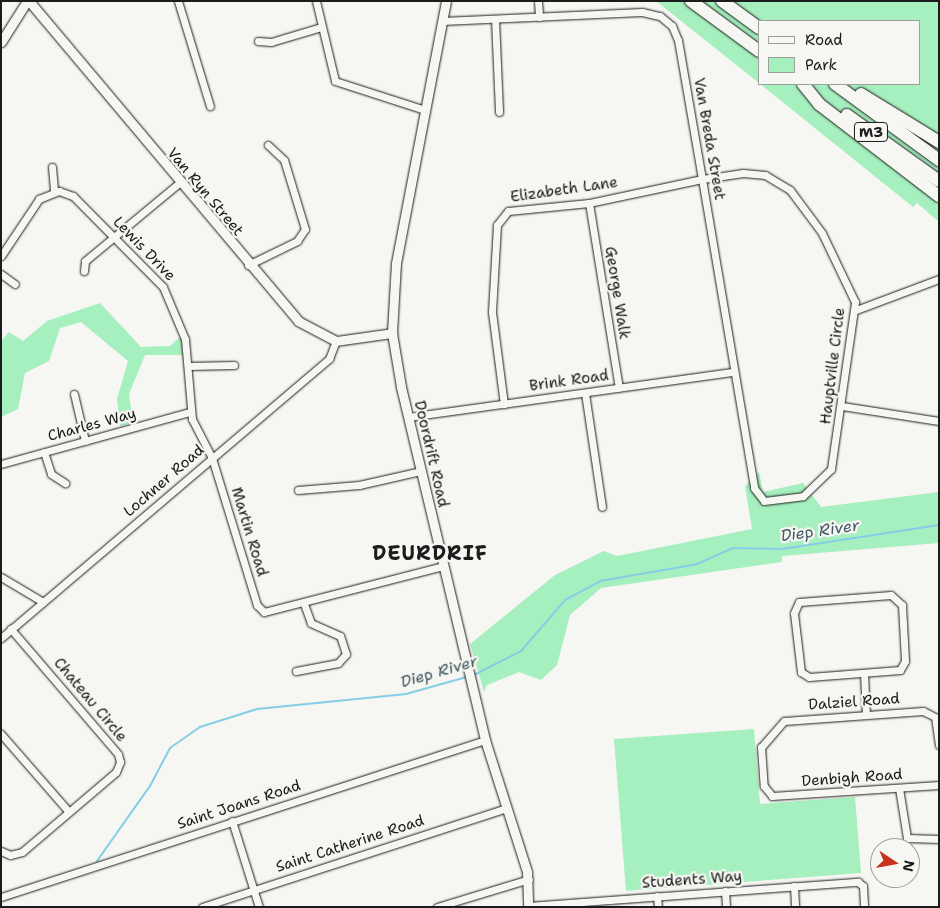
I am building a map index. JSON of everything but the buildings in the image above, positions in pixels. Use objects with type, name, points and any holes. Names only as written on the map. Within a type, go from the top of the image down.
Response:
[{"type":"highway","points":[[691,1],[758,50]]},
{"type":"highway","points":[[722,1],[758,27]]},
{"type":"highway","points":[[804,85],[819,104],[939,196]]},
{"type":"highway","name":"M3","points":[[804,85],[939,181]]},
{"type":"highway","name":"M3","points":[[836,85],[939,160]]},
{"type":"highway","points":[[846,85],[939,142]]},
{"type":"street","points":[[1,42],[28,1]]},
{"type":"street","name":"Van Ryn Street","points":[[28,1],[248,265],[298,321],[336,341]]},
{"type":"street","points":[[178,1],[210,106]]},
{"type":"street","points":[[316,1],[330,71],[340,84],[425,110]]},
{"type":"street","name":"Doordrift Road","points":[[446,1],[396,263],[392,333],[408,417],[485,740],[528,879],[528,906]]},
{"type":"street","points":[[538,1],[539,17]]},
{"type":"street","name":"Van Breda Street","points":[[442,21],[646,12],[669,22],[678,40],[754,488]]},
{"type":"street","points":[[495,19],[499,112]]},
{"type":"street","points":[[258,41],[271,42],[321,26]]},
{"type":"street","points":[[248,265],[299,240],[305,229],[284,160],[268,145]]},
{"type":"street","points":[[1,256],[39,199],[54,191],[52,167]]},
{"type":"street","name":"Hauptville Circle","points":[[702,179],[750,173],[784,185],[822,233],[852,289],[856,310],[834,462],[819,486],[797,499],[770,503],[761,499],[754,488]]},
{"type":"street","name":"Elizabeth Lane","points":[[504,404],[492,312],[498,221],[511,210],[589,203],[702,179]]},
{"type":"street","points":[[84,271],[85,261],[179,182]]},
{"type":"street","name":"Lewis Drive","points":[[54,191],[73,196],[152,273],[173,303],[183,330],[188,366],[190,412],[212,458]]},
{"type":"street","name":"George Walk","points":[[589,203],[619,388]]},
{"type":"street","points":[[1,274],[15,284]]},
{"type":"street","points":[[856,310],[939,279]]},
{"type":"street","points":[[336,341],[392,333]]},
{"type":"street","name":"Lochner Road","points":[[1,638],[329,359],[336,341]]},
{"type":"street","points":[[188,366],[234,365]]},
{"type":"street","name":"Brink Road","points":[[408,417],[734,372]]},
{"type":"street","points":[[585,393],[602,507]]},
{"type":"street","points":[[74,394],[85,441]]},
{"type":"street","points":[[842,406],[939,421]]},
{"type":"street","name":"Charles Way","points":[[1,464],[190,412]]},
{"type":"street","points":[[44,452],[51,474],[65,483]]},
{"type":"street","name":"Martin Road","points":[[212,458],[257,605],[264,612],[304,604]]},
{"type":"street","points":[[298,490],[359,485],[421,471]]},
{"type":"street","points":[[296,671],[338,663],[346,654],[340,636],[311,624],[304,604],[443,566]]},
{"type":"street","points":[[1,577],[43,602]]},
{"type":"street","points":[[891,595],[900,600],[904,665],[896,671],[864,673],[809,677],[801,672],[796,604],[891,595]]},
{"type":"street","name":"Chateau Circle","points":[[1,850],[19,854],[116,772],[119,756],[11,629]]},
{"type":"street","points":[[864,673],[866,715]]},
{"type":"street","name":"Dalziel Road","points":[[768,794],[761,747],[772,730],[784,721],[927,711],[937,722],[939,745]]},
{"type":"street","points":[[1,734],[69,812]]},
{"type":"street","name":"Saint Joans Road","points":[[1,897],[485,740]]},
{"type":"street","name":"Denbigh Road","points":[[768,794],[777,797],[939,785]]},
{"type":"street","points":[[900,788],[907,838],[939,839]]},
{"type":"street","name":"Saint Catherine Road","points":[[202,907],[506,808]]},
{"type":"street","points":[[232,821],[259,907]]},
{"type":"street","points":[[437,907],[528,879]]},
{"type":"street","name":"Students Way","points":[[528,906],[586,904],[657,896],[858,882],[862,886],[864,907]]},
{"type":"street","points":[[794,886],[795,907]]},
{"type":"street","points":[[725,891],[726,907]]},
{"type":"street","points":[[657,896],[658,907]]},
{"type":"green space","points":[[656,1],[939,1],[939,222],[917,203],[913,207],[761,85],[920,85],[920,20],[758,20],[758,82]]},
{"type":"green space","points":[[100,303],[141,347],[170,346],[181,336],[183,355],[145,355],[129,394],[133,423],[120,426],[117,399],[128,361],[81,322],[60,328],[49,361],[25,373],[18,409],[1,417],[1,341],[9,332],[23,341],[47,321]]},
{"type":"green space","points":[[759,472],[763,492],[803,483],[821,507],[939,492],[939,543],[782,556],[782,562],[601,588],[570,615],[557,665],[541,680],[519,672],[487,685],[484,692],[470,644],[555,575],[604,551],[617,556],[752,529],[745,486]]},
{"type":"green space","points":[[754,729],[760,804],[855,797],[861,873],[626,891],[614,739]]},
{"type":"waterway","name":"Diep River","points":[[472,676],[521,651],[565,600],[600,581],[697,564],[733,548],[782,549],[939,525]]},
{"type":"waterway","name":"Diep River","points":[[97,861],[150,786],[170,748],[200,727],[257,709],[406,694],[467,677]]},
{"type":"district","name":"DEURDRIF","points":[[430,553]]}]
